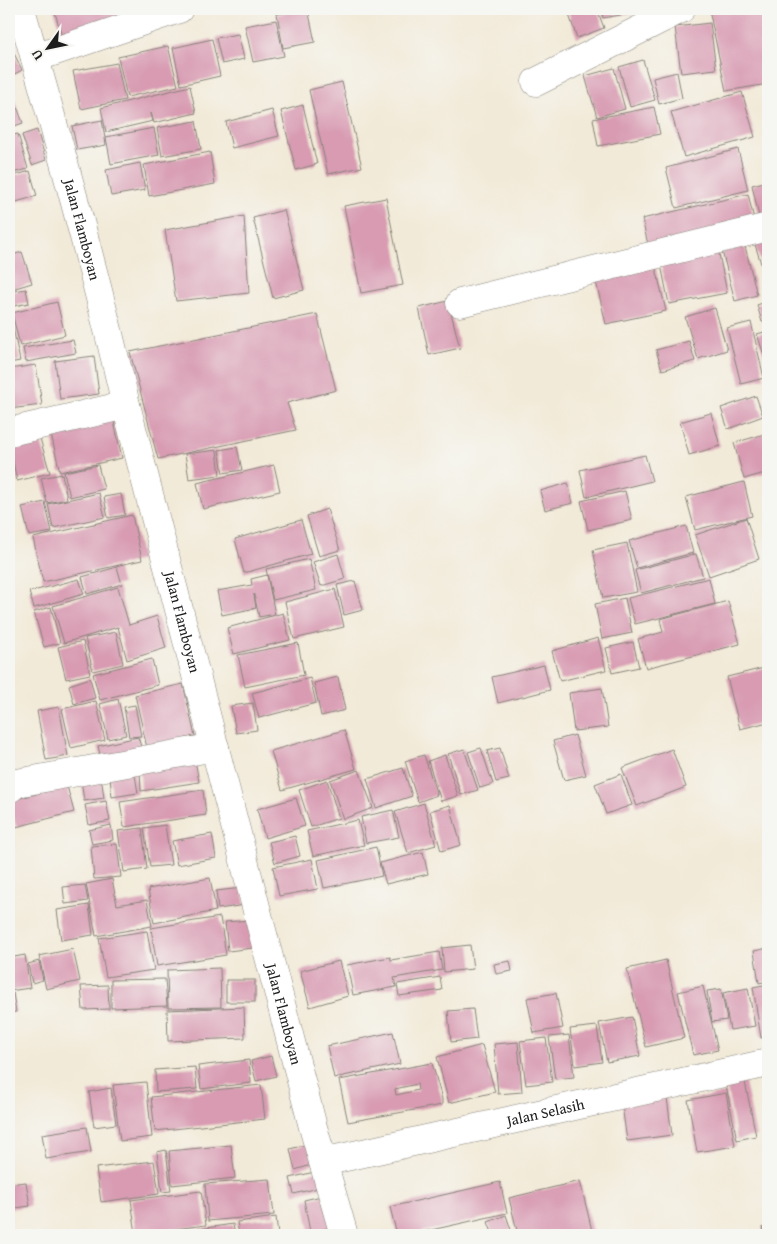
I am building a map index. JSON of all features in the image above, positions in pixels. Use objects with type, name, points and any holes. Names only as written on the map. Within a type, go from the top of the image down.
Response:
[{"type":"street","name":"Jalan Flamboyan","points":[[21,9],[75,200],[126,405],[322,1162],[344,1235]]},
{"type":"street","points":[[35,58],[179,9]]},
{"type":"street","points":[[536,82],[681,9]]},
{"type":"street","points":[[460,303],[768,228]]},
{"type":"street","points":[[9,432],[126,405]]},
{"type":"street","points":[[9,789],[17,783],[215,747]]},
{"type":"street","name":"Jalan Selasih","points":[[322,1162],[768,1063]]},
{"type":"building","points":[[54,9],[119,9],[123,19],[62,37]]},
{"type":"building","points":[[308,9],[315,42],[283,48],[277,14]]},
{"type":"building","points":[[567,9],[597,9],[604,28],[577,38]]},
{"type":"building","points":[[601,9],[650,9],[650,10],[603,18]]},
{"type":"building","points":[[709,9],[768,9],[768,84],[726,91]]},
{"type":"building","points":[[276,20],[284,56],[253,62],[245,26]]},
{"type":"building","points":[[710,23],[716,69],[681,73],[675,27]]},
{"type":"building","points":[[238,34],[244,59],[222,64],[216,38]]},
{"type":"building","points":[[212,39],[220,76],[181,85],[173,48]]},
{"type":"building","points":[[168,46],[178,86],[127,97],[118,57]]},
{"type":"building","points":[[11,47],[22,70],[9,77],[9,48]]},
{"type":"building","points":[[643,60],[655,100],[630,107],[619,67]]},
{"type":"building","points":[[117,63],[125,100],[81,109],[73,71]]},
{"type":"building","points":[[614,68],[625,109],[597,117],[585,76]]},
{"type":"building","points":[[677,72],[682,98],[659,104],[653,78]]},
{"type":"building","points":[[342,82],[362,167],[328,174],[309,90]]},
{"type":"building","points":[[9,85],[23,123],[9,128]]},
{"type":"building","points":[[190,86],[196,113],[154,123],[151,113],[153,121],[106,132],[101,108]]},
{"type":"building","points":[[742,92],[755,137],[684,157],[671,112]]},
{"type":"building","points":[[303,105],[317,164],[296,170],[281,111]]},
{"type":"building","points":[[654,107],[660,134],[598,146],[593,119]]},
{"type":"building","points":[[272,110],[279,136],[232,148],[226,122]]},
{"type":"building","points":[[102,120],[106,145],[77,150],[72,126]]},
{"type":"building","points":[[196,121],[201,149],[162,156],[157,128]]},
{"type":"building","points":[[154,128],[159,155],[111,164],[106,137]]},
{"type":"building","points":[[37,130],[46,160],[32,165],[22,135]]},
{"type":"building","points":[[18,134],[28,169],[9,174],[9,136]]},
{"type":"building","points":[[738,149],[748,190],[676,208],[666,168]]},
{"type":"building","points":[[210,152],[215,184],[149,196],[144,165]]},
{"type":"building","points":[[140,163],[145,190],[111,196],[106,170]]},
{"type":"building","points":[[30,171],[37,196],[9,204],[9,177]]},
{"type":"building","points":[[768,181],[768,228],[762,230],[752,185]]},
{"type":"building","points":[[748,194],[757,232],[651,257],[642,219]]},
{"type":"building","points":[[386,198],[403,285],[361,293],[344,206]]},
{"type":"building","points":[[284,210],[304,290],[273,298],[253,218]]},
{"type":"building","points":[[244,216],[249,293],[176,301],[165,230]]},
{"type":"building","points":[[768,233],[768,286],[753,238]]},
{"type":"building","points":[[745,246],[757,295],[735,301],[722,251]]},
{"type":"building","points":[[718,249],[727,293],[669,304],[660,260]]},
{"type":"building","points":[[22,252],[32,283],[9,290],[9,256]]},
{"type":"building","points":[[654,260],[666,311],[606,324],[594,273]]},
{"type":"building","points":[[26,289],[29,303],[9,307],[9,292]]},
{"type":"building","points":[[448,301],[460,348],[429,355],[419,308]]},
{"type":"building","points":[[768,301],[768,320],[762,322],[757,305]]},
{"type":"building","points":[[57,302],[65,335],[20,346],[12,313]]},
{"type":"building","points":[[715,308],[727,350],[698,359],[685,317]]},
{"type":"building","points":[[317,314],[336,390],[287,403],[296,430],[158,459],[130,352]]},
{"type":"building","points":[[751,322],[764,378],[741,384],[727,328]]},
{"type":"building","points":[[12,323],[20,361],[9,363],[9,324]]},
{"type":"building","points":[[768,331],[768,367],[757,334]]},
{"type":"building","points":[[73,340],[76,353],[26,362],[23,348]]},
{"type":"building","points":[[689,341],[695,361],[662,370],[656,350]]},
{"type":"building","points":[[94,356],[99,394],[60,399],[55,361]]},
{"type":"building","points":[[36,365],[42,405],[9,409],[9,369]]},
{"type":"building","points":[[756,396],[763,416],[728,429],[721,408]]},
{"type":"building","points":[[711,413],[720,446],[689,455],[680,422]]},
{"type":"building","points":[[113,417],[122,458],[60,472],[51,434]]},
{"type":"building","points":[[768,433],[768,472],[744,479],[734,443]]},
{"type":"building","points":[[39,435],[50,473],[17,481],[9,443]]},
{"type":"building","points":[[237,447],[242,470],[223,473],[219,450]]},
{"type":"building","points":[[217,450],[220,475],[189,479],[185,454]]},
{"type":"building","points":[[645,455],[652,481],[586,497],[580,470]]},
{"type":"building","points":[[98,465],[104,489],[70,497],[64,472]]},
{"type":"building","points":[[274,465],[280,491],[203,509],[197,483]]},
{"type":"building","points":[[62,474],[67,499],[47,503],[41,478]]},
{"type":"building","points":[[744,482],[752,516],[695,530],[686,497]]},
{"type":"building","points":[[568,483],[573,503],[545,510],[540,491]]},
{"type":"building","points":[[625,491],[632,520],[588,530],[581,501]]},
{"type":"building","points":[[99,493],[105,517],[53,528],[48,504]]},
{"type":"building","points":[[121,494],[125,515],[108,518],[104,497]]},
{"type":"building","points":[[45,502],[52,532],[29,536],[22,507]]},
{"type":"building","points":[[327,509],[340,550],[319,556],[307,516]]},
{"type":"building","points":[[132,515],[142,560],[43,582],[33,538]]},
{"type":"building","points":[[746,518],[759,559],[709,576],[695,535]]},
{"type":"building","points":[[301,520],[311,554],[244,573],[235,539]]},
{"type":"building","points":[[686,526],[693,553],[637,568],[629,541]]},
{"type":"building","points":[[627,543],[637,592],[603,598],[593,550]]},
{"type":"building","points":[[338,554],[345,579],[321,586],[313,562]]},
{"type":"building","points":[[696,554],[703,577],[641,593],[635,570]]},
{"type":"building","points":[[309,559],[316,590],[273,600],[266,569]]},
{"type":"building","points":[[117,567],[122,584],[87,594],[82,577]]},
{"type":"building","points":[[267,575],[275,614],[259,617],[254,594],[256,608],[222,615],[217,591],[252,585],[251,579]]},
{"type":"building","points":[[709,578],[715,604],[635,624],[628,598]]},
{"type":"building","points":[[79,579],[84,594],[34,608],[29,592]]},
{"type":"building","points":[[355,581],[363,610],[344,615],[337,585]]},
{"type":"building","points":[[118,587],[129,625],[157,616],[166,648],[127,660],[118,627],[64,643],[53,606]]},
{"type":"building","points":[[335,589],[344,627],[294,639],[285,602]]},
{"type":"building","points":[[625,598],[632,633],[602,639],[595,604]]},
{"type":"building","points":[[728,601],[740,644],[646,668],[638,639],[663,632],[660,619]]},
{"type":"building","points":[[51,607],[60,643],[44,647],[34,612]]},
{"type":"building","points":[[283,613],[290,640],[234,654],[227,628]]},
{"type":"building","points":[[116,632],[123,664],[93,671],[85,638]]},
{"type":"building","points":[[598,638],[606,670],[560,681],[552,651]]},
{"type":"building","points":[[83,641],[90,674],[66,679],[58,647]]},
{"type":"building","points":[[633,642],[639,667],[612,673],[606,648]]},
{"type":"building","points":[[298,643],[304,675],[245,687],[238,655]]},
{"type":"building","points":[[152,659],[158,685],[100,700],[93,674]]},
{"type":"building","points":[[544,665],[550,690],[498,703],[492,677]]},
{"type":"building","points":[[768,667],[768,722],[740,729],[727,677]]},
{"type":"building","points":[[338,677],[345,710],[321,716],[314,683]]},
{"type":"building","points":[[90,678],[95,698],[74,704],[69,685]]},
{"type":"building","points":[[310,678],[316,703],[259,718],[252,693]]},
{"type":"building","points":[[183,684],[195,736],[147,748],[135,695]]},
{"type":"building","points":[[602,688],[608,727],[574,731],[569,693]]},
{"type":"building","points":[[118,699],[126,735],[108,739],[100,704]]},
{"type":"building","points":[[96,701],[105,740],[71,748],[62,709]]},
{"type":"building","points":[[253,703],[257,730],[236,733],[231,706]]},
{"type":"building","points":[[135,705],[141,736],[129,737],[124,707]]},
{"type":"building","points":[[59,707],[68,756],[46,760],[37,711]]},
{"type":"building","points":[[344,730],[356,769],[282,790],[271,751]]},
{"type":"building","points":[[575,735],[586,775],[564,780],[553,741]]},
{"type":"building","points":[[138,737],[142,750],[101,759],[98,746]]},
{"type":"building","points":[[481,748],[493,784],[480,788],[468,752]]},
{"type":"building","points":[[500,748],[509,779],[496,782],[487,751]]},
{"type":"building","points":[[464,749],[478,790],[461,795],[448,754]]},
{"type":"building","points":[[672,749],[686,787],[637,806],[622,768]]},
{"type":"building","points":[[424,755],[437,795],[418,802],[405,761]]},
{"type":"building","points":[[445,755],[458,796],[441,801],[428,761]]},
{"type":"building","points":[[195,760],[199,782],[141,791],[140,770]]},
{"type":"building","points":[[403,768],[412,796],[376,808],[367,779]]},
{"type":"building","points":[[134,769],[138,793],[112,797],[110,777]]},
{"type":"building","points":[[359,770],[373,808],[343,819],[330,780]]},
{"type":"building","points":[[621,774],[632,805],[606,814],[595,784]]},
{"type":"building","points":[[101,776],[104,798],[84,801],[81,780]]},
{"type":"building","points":[[327,780],[339,818],[311,827],[299,790]]},
{"type":"building","points":[[67,786],[74,812],[16,827],[9,801]]},
{"type":"building","points":[[203,790],[206,815],[124,827],[120,802]]},
{"type":"building","points":[[296,798],[305,826],[265,838],[257,809]]},
{"type":"building","points":[[106,801],[110,821],[89,825],[85,805]]},
{"type":"building","points":[[424,803],[436,845],[408,853],[395,812]]},
{"type":"building","points":[[450,805],[461,845],[441,851],[430,811]]},
{"type":"building","points":[[393,810],[399,837],[366,843],[361,817]]},
{"type":"building","points":[[358,820],[364,845],[313,856],[307,831]]},
{"type":"building","points":[[111,825],[113,840],[92,844],[89,830]]},
{"type":"building","points":[[165,825],[171,865],[150,867],[144,828]]},
{"type":"building","points":[[142,828],[147,869],[124,872],[118,831]]},
{"type":"building","points":[[212,834],[216,858],[177,865],[172,841]]},
{"type":"building","points":[[295,836],[300,856],[275,863],[269,842]]},
{"type":"building","points":[[117,844],[121,877],[94,879],[91,846]]},
{"type":"building","points":[[376,847],[382,876],[324,888],[318,860]]},
{"type":"building","points":[[423,852],[428,874],[386,884],[380,863]]},
{"type":"building","points":[[312,859],[318,889],[279,896],[273,867]]},
{"type":"building","points":[[210,878],[216,911],[154,923],[148,889]]},
{"type":"building","points":[[112,879],[117,905],[147,900],[152,926],[96,936],[86,884]]},
{"type":"building","points":[[85,885],[88,901],[65,904],[63,887]]},
{"type":"building","points":[[242,888],[245,905],[218,909],[216,891]]},
{"type":"building","points":[[89,905],[93,935],[61,940],[57,910]]},
{"type":"building","points":[[220,917],[226,955],[157,966],[151,928]]},
{"type":"building","points":[[250,920],[253,948],[228,951],[225,922]]},
{"type":"building","points":[[147,931],[154,970],[106,977],[99,938]]},
{"type":"building","points":[[470,945],[473,969],[444,972],[442,948]]},
{"type":"building","points":[[768,948],[768,981],[759,983],[754,951]]},
{"type":"building","points":[[73,949],[80,981],[46,989],[39,956]]},
{"type":"building","points":[[439,952],[442,970],[394,978],[396,987],[353,995],[347,965],[390,957],[391,960]]},
{"type":"building","points":[[25,955],[30,988],[9,991],[9,958]]},
{"type":"building","points":[[666,960],[684,1038],[646,1047],[627,969]]},
{"type":"building","points":[[39,961],[43,980],[32,983],[28,964]]},
{"type":"building","points":[[339,961],[348,996],[310,1007],[300,971]]},
{"type":"building","points":[[510,961],[512,971],[496,974],[494,964]]},
{"type":"building","points":[[220,968],[221,1007],[168,1008],[167,970]]},
{"type":"building","points":[[440,977],[442,990],[399,996],[397,984]]},
{"type":"building","points":[[165,979],[167,1006],[111,1008],[111,980]]},
{"type":"building","points":[[226,980],[255,980],[255,1002],[226,1002]]},
{"type":"building","points":[[768,984],[768,1037],[761,1038],[753,987]]},
{"type":"building","points":[[108,985],[109,1009],[83,1010],[81,986]]},
{"type":"building","points":[[703,986],[718,1050],[693,1055],[678,992]]},
{"type":"building","points":[[748,988],[755,1026],[730,1030],[723,993]]},
{"type":"building","points":[[721,989],[727,1020],[712,1022],[707,991]]},
{"type":"building","points":[[9,993],[13,993],[16,1012],[9,1013]]},
{"type":"building","points":[[556,993],[563,1028],[534,1033],[527,998]]},
{"type":"building","points":[[244,1007],[245,1038],[168,1041],[167,1010]]},
{"type":"building","points":[[473,1009],[477,1039],[451,1042],[448,1011]]},
{"type":"building","points":[[632,1017],[640,1056],[607,1062],[599,1023]]},
{"type":"building","points":[[597,1026],[602,1062],[575,1066],[570,1029]]},
{"type":"building","points":[[393,1032],[400,1064],[334,1078],[327,1046]]},
{"type":"building","points":[[569,1035],[574,1077],[555,1079],[549,1037]]},
{"type":"building","points":[[546,1038],[552,1082],[526,1085],[520,1041]]},
{"type":"building","points":[[518,1042],[522,1092],[498,1094],[494,1044]]},
{"type":"building","points":[[482,1045],[495,1092],[449,1103],[437,1057]]},
{"type":"building","points":[[271,1056],[276,1076],[256,1081],[251,1061]]},
{"type":"building","points":[[249,1060],[251,1083],[201,1089],[198,1066]]},
{"type":"building","points":[[432,1063],[442,1105],[348,1122],[339,1080]],"holes":[[[417,1084],[418,1090],[396,1095],[395,1089]]]},
{"type":"building","points":[[195,1067],[197,1089],[156,1092],[155,1070]]},
{"type":"building","points":[[744,1077],[756,1136],[737,1140],[725,1080]]},
{"type":"building","points":[[146,1082],[152,1137],[120,1141],[113,1085]]},
{"type":"building","points":[[261,1085],[265,1119],[155,1131],[151,1097]]},
{"type":"building","points":[[111,1088],[116,1124],[94,1127],[89,1092]]},
{"type":"building","points":[[726,1093],[735,1146],[697,1152],[688,1100]]},
{"type":"building","points":[[667,1098],[672,1135],[627,1141],[622,1105]]},
{"type":"building","points":[[87,1127],[91,1152],[46,1159],[42,1134]]},
{"type":"building","points":[[308,1144],[314,1164],[295,1170],[290,1149]]},
{"type":"building","points":[[231,1145],[235,1178],[172,1185],[169,1151]]},
{"type":"building","points":[[166,1150],[171,1191],[162,1192],[157,1152]]},
{"type":"building","points":[[154,1161],[159,1194],[101,1202],[96,1168]]},
{"type":"building","points":[[318,1171],[322,1187],[294,1194],[290,1178]]},
{"type":"building","points":[[270,1179],[274,1215],[208,1221],[205,1184]]},
{"type":"building","points":[[580,1181],[593,1235],[518,1235],[509,1198]]},
{"type":"building","points":[[26,1182],[30,1206],[9,1209],[9,1184]]},
{"type":"building","points":[[500,1182],[507,1213],[409,1235],[397,1235],[390,1207]]},
{"type":"building","points":[[201,1191],[206,1225],[136,1234],[131,1200]]},
{"type":"building","points":[[326,1195],[333,1227],[310,1232],[304,1200]]},
{"type":"building","points":[[506,1215],[511,1230],[493,1235],[488,1222]]},
{"type":"building","points":[[276,1217],[278,1235],[239,1235],[237,1222]]},
{"type":"building","points":[[233,1224],[235,1235],[200,1235],[199,1229]]},
{"type":"building","points":[[768,1226],[768,1235],[764,1235],[763,1227]]}]
